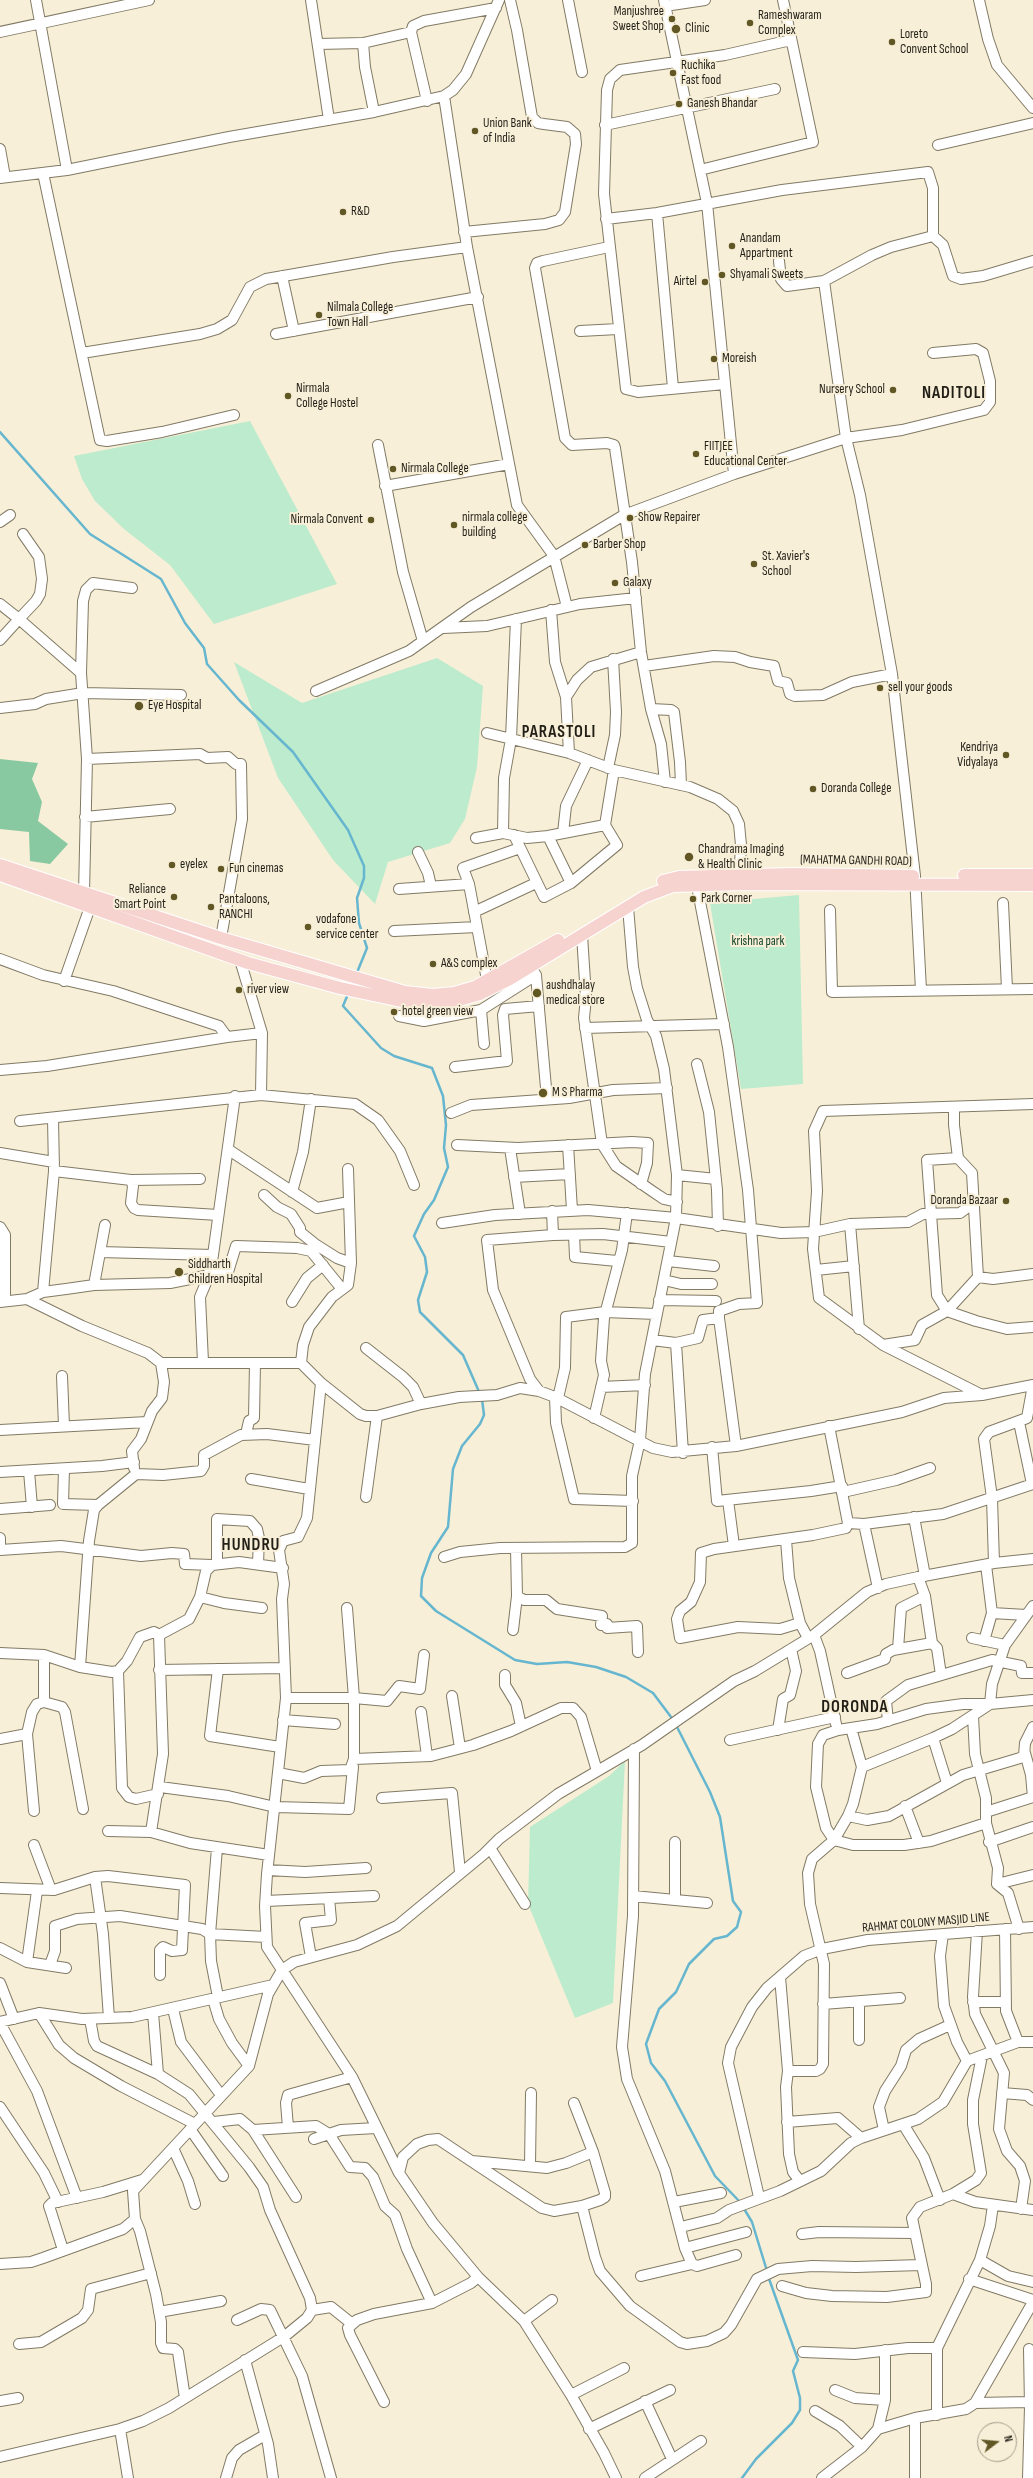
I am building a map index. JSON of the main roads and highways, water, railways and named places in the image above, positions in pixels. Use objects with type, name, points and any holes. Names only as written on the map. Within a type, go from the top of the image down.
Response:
[{"type":"main road","points":[[0,864],[221,938],[343,973],[406,1002],[430,1004],[459,1000],[480,994],[533,971],[582,935],[628,907],[673,886],[697,886],[739,880]]},
{"type":"main road","points":[[0,875],[240,960],[340,988],[382,992]]},
{"type":"main road","name":"(MAHATMA GANDHI ROAD)","points":[[382,992],[405,992],[433,995],[454,993],[475,987],[639,892],[679,877],[739,880],[915,880],[1033,875]]},
{"type":"main road","points":[[915,880],[1033,885]]},
{"type":"main road","points":[[314,980],[316,966]]},
{"type":"waterway","points":[[0,432],[90,534],[161,579],[185,623],[204,648],[207,664],[239,700],[293,752],[348,830],[364,866],[364,878],[357,898],[359,923],[367,948],[356,975]]},
{"type":"waterway","points":[[348,994],[343,1006],[381,1048],[394,1056],[432,1068],[443,1096],[446,1125],[444,1148],[448,1167],[434,1200],[424,1214],[414,1236],[425,1257],[427,1272],[418,1300],[420,1312],[463,1355],[480,1394]]},
{"type":"waterway","points":[[482,1399],[484,1415],[480,1424],[462,1446],[453,1469],[448,1527],[431,1553],[422,1578],[421,1596],[436,1611],[515,1660],[537,1664],[567,1662],[596,1667],[626,1677],[653,1693],[674,1721]]},
{"type":"waterway","points":[[676,1725],[710,1792],[720,1817],[733,1901],[741,1912],[737,1927],[727,1936],[714,1939],[689,1964],[676,1992],[659,2009],[646,2044],[651,2063],[665,2081],[715,2176],[741,2203]]},
{"type":"waterway","points":[[743,2207],[752,2222],[767,2271]]},
{"type":"waterway","points":[[742,2478],[756,2459],[792,2423],[800,2410],[800,2398],[793,2371],[798,2360],[768,2276]]},
{"type":"place","name":"Manjushree Sweet Shop","points":[[672,19]]},
{"type":"place","name":"Rameshwaram Complex","points":[[750,23]]},
{"type":"place","name":"Clinic","points":[[676,29]]},
{"type":"place","name":"Loreto Convent School","points":[[892,42]]},
{"type":"place","name":"Ruchika Fast food","points":[[673,73]]},
{"type":"place","name":"Ganesh Bhandar","points":[[679,104]]},
{"type":"place","name":"Union Bank of India","points":[[475,131]]},
{"type":"place","name":"R&D","points":[[343,212]]},
{"type":"place","name":"Anandam Appartment","points":[[732,246]]},
{"type":"place","name":"Shyamali Sweets","points":[[722,275]]},
{"type":"place","name":"Airtel","points":[[705,282]]},
{"type":"place","name":"Nilmala College Town Hall","points":[[319,315]]},
{"type":"place","name":"Moreish","points":[[714,359]]},
{"type":"place","name":"Nursery School","points":[[893,390]]},
{"type":"place","name":"Nirmala College Hostel","points":[[288,396]]},
{"type":"place","name":"FIITJEE Educational Center","points":[[696,454]]},
{"type":"place","name":"Nirmala College","points":[[393,469]]},
{"type":"place","name":"Show Repairer","points":[[630,518]]},
{"type":"place","name":"Nirmala Convent","points":[[371,520]]},
{"type":"place","name":"nirmala college building","points":[[454,525]]},
{"type":"place","name":"Barber Shop","points":[[585,545]]},
{"type":"place","name":"St. Xavier's School","points":[[754,564]]},
{"type":"place","name":"Galaxy","points":[[615,583]]},
{"type":"place","name":"sell your goods","points":[[880,688]]},
{"type":"place","name":"Eye Hospital","points":[[139,706]]},
{"type":"place","name":"Kendriya Vidyalaya","points":[[1006,755]]},
{"type":"place","name":"Doranda College","points":[[813,789]]},
{"type":"place","name":"Chandrama Imaging & Health Clinic","points":[[689,857]]},
{"type":"place","name":"eyelex","points":[[172,865]]},
{"type":"place","name":"Fun cinemas","points":[[221,869]]},
{"type":"place","name":"Reliance Smart Point","points":[[174,897]]},
{"type":"place","name":"Park Corner","points":[[693,899]]},
{"type":"place","name":"Pantaloons, RANCHI","points":[[211,907]]},
{"type":"place","name":"vodafone service center","points":[[308,927]]},
{"type":"place","name":"A&S complex","points":[[433,964]]},
{"type":"place","name":"river view","points":[[239,990]]},
{"type":"place","name":"aushdhalay medical store","points":[[537,993]]},
{"type":"place","name":"hotel green view","points":[[394,1012]]},
{"type":"place","name":"M S Pharma","points":[[543,1093]]},
{"type":"place","name":"Doranda Bazaar","points":[[1006,1201]]},
{"type":"place","name":"Siddharth Children Hospital","points":[[179,1272]]},
{"type":"district","name":"NADITOLI","points":[[954,394]]},
{"type":"district","name":"PARASTOLI","points":[[559,733]]},
{"type":"district","name":"HUNDRU","points":[[251,1546]]},
{"type":"district","name":"DORONDA","points":[[855,1708]]},
{"type":"park label","name":"krishna park","points":[[758,942]]}]
